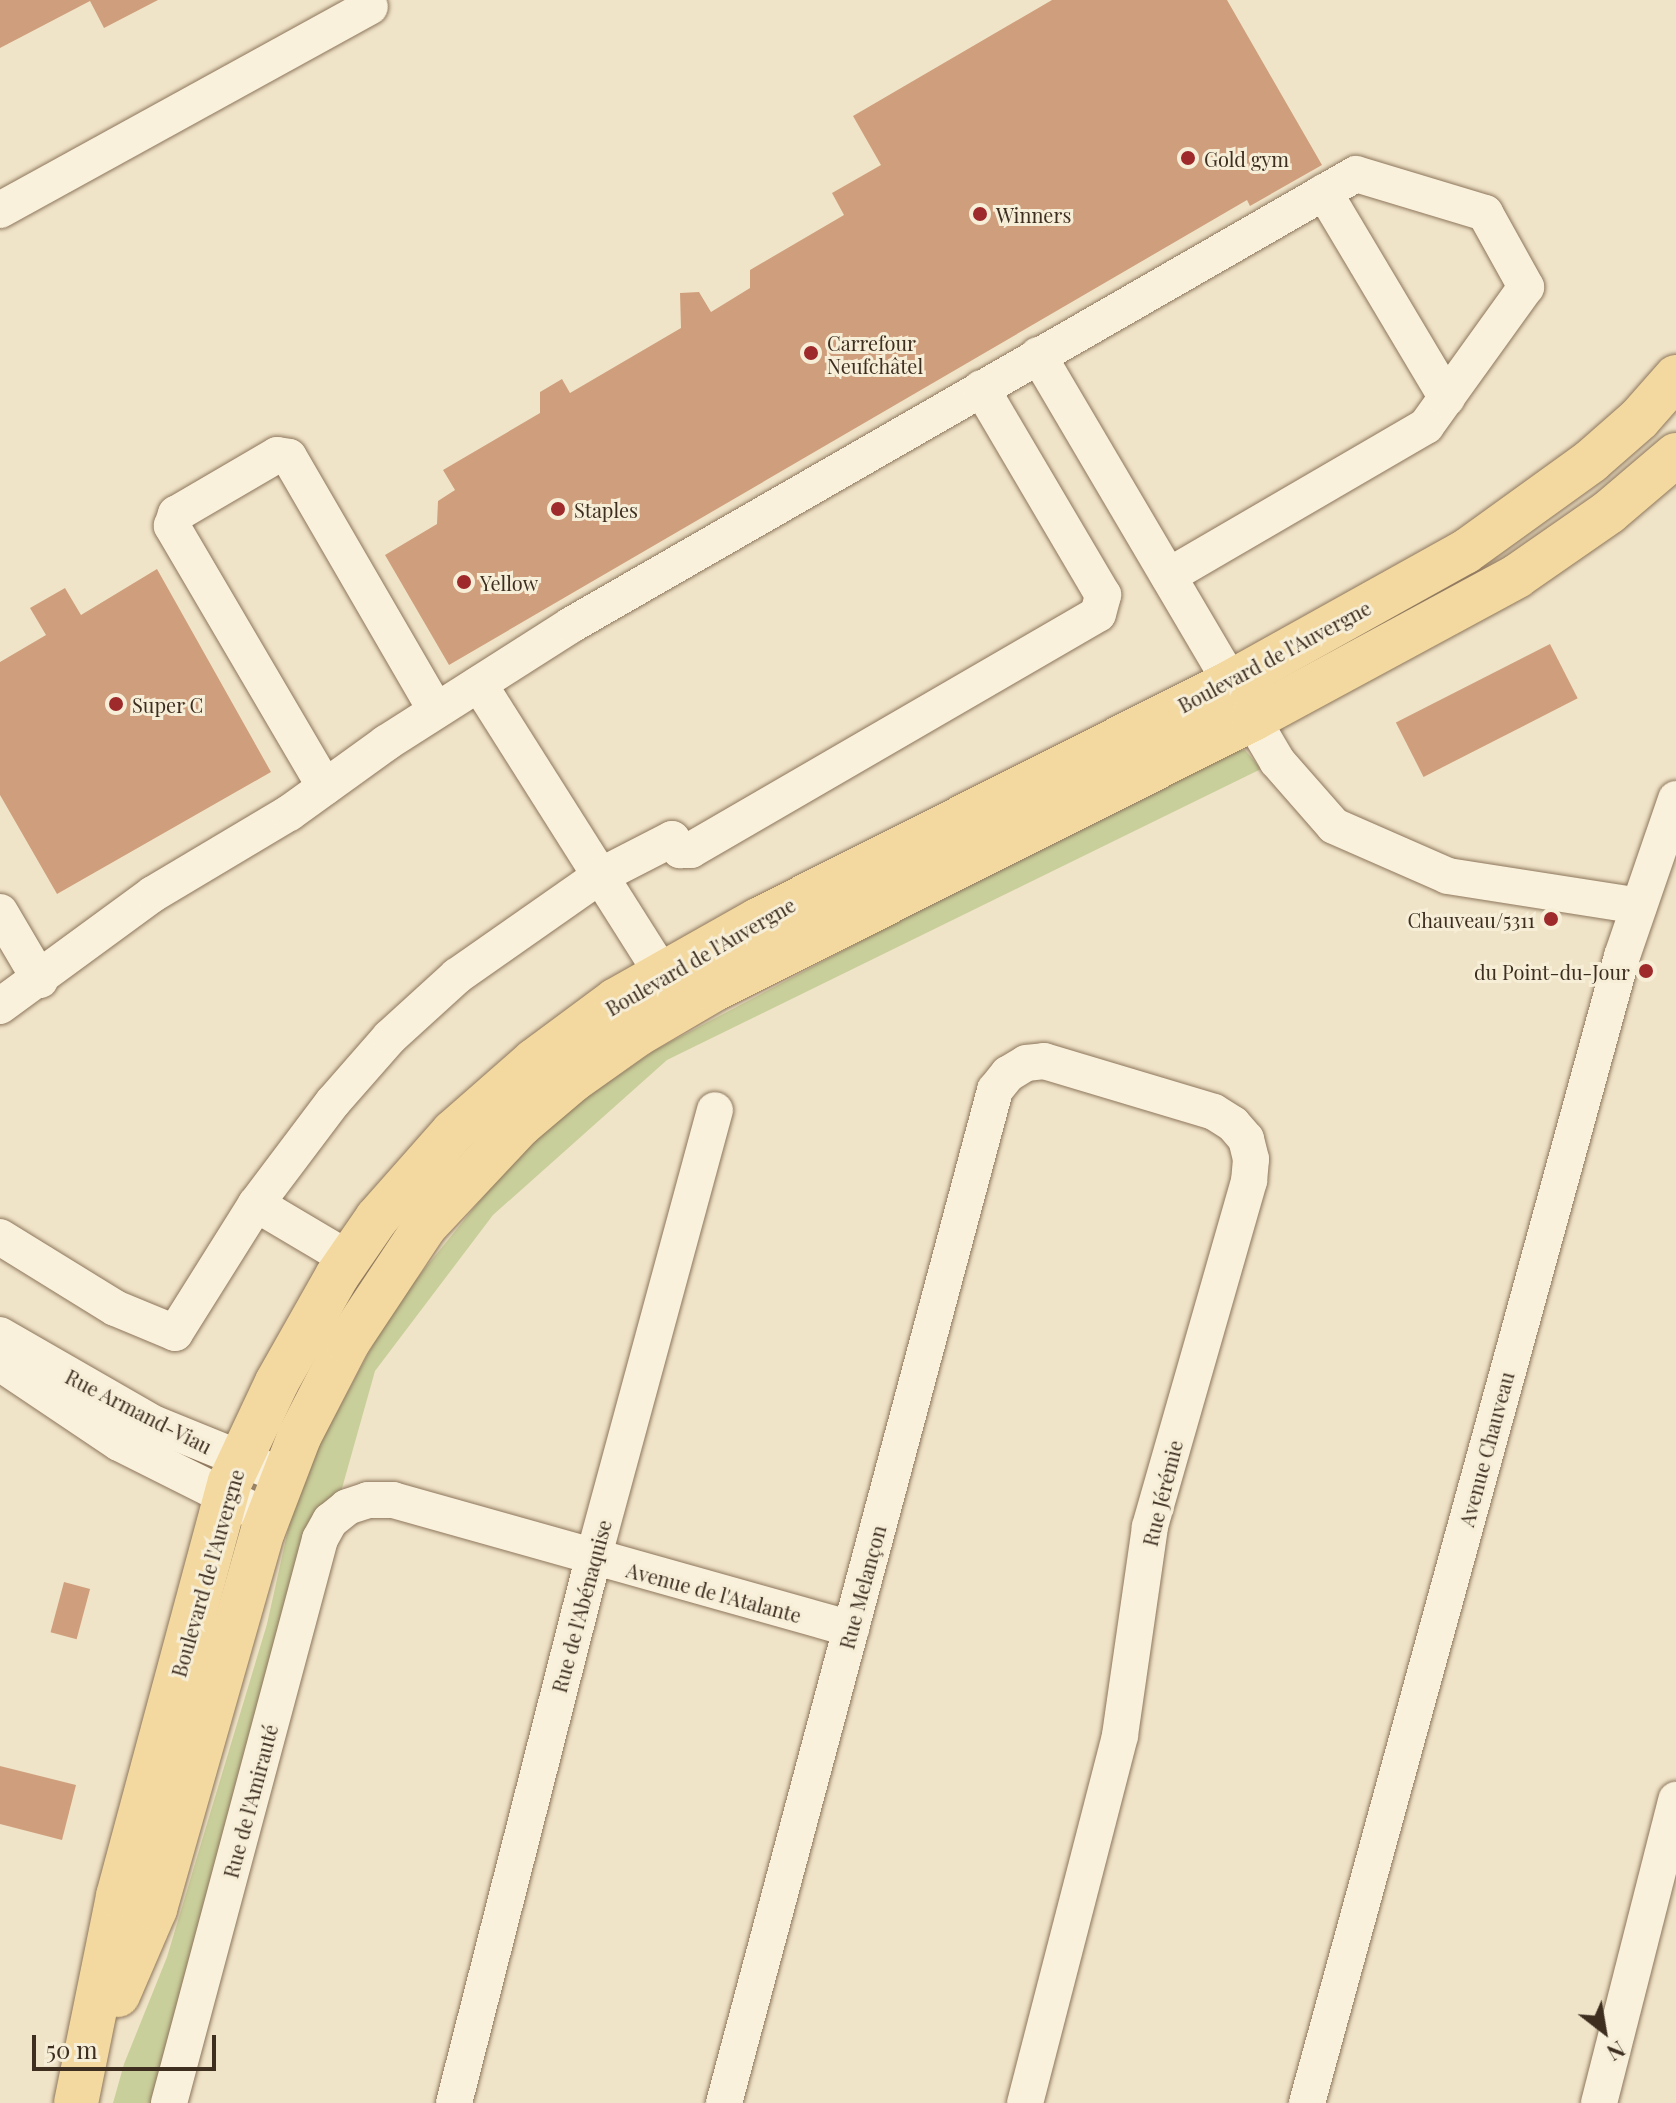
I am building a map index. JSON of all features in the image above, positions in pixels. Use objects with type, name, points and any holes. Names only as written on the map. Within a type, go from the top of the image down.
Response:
[{"type":"main road","name":"Boulevard de l'Auvergne","points":[[80,2089],[118,1896],[233,1478],[277,1382],[349,1259],[377,1218],[453,1132],[534,1061],[616,1000],[758,920],[1231,682],[1465,552],[1591,461],[1639,419],[1676,377]]},
{"type":"main road","name":"Boulevard de l'Auvergne","points":[[80,2089],[155,1909],[267,1517],[283,1476],[348,1342],[425,1226],[520,1125],[573,1080],[638,1034],[792,948],[1253,719],[1517,576],[1609,512],[1676,455]]},
{"type":"street","points":[[0,210],[370,7]]},
{"type":"street","points":[[0,1006],[40,980],[153,894],[289,813],[436,711],[571,625],[1356,174],[1485,213],[1526,287],[1426,426],[1168,576]]},
{"type":"street","points":[[1324,192],[1447,398]]},
{"type":"street","points":[[1038,355],[1277,761],[1334,826],[1448,876],[1639,906]]},
{"type":"street","points":[[0,1237],[115,1308],[175,1333],[256,1204],[333,1102],[390,1037],[457,976],[600,876],[672,839],[680,850],[691,850],[1098,614],[1103,595],[981,388]]},
{"type":"street","points":[[325,787],[172,526],[176,514],[277,455],[289,457],[436,711]]},
{"type":"street","points":[[479,684],[662,974]]},
{"type":"street","name":"Avenue Chauveau","points":[[1307,2103],[1622,956],[1639,906],[1667,857],[1676,799]]},
{"type":"street","points":[[0,912],[40,980]]},
{"type":"street","name":"Rue Jérémie","points":[[1008,1074],[1026,1063],[1044,1061],[1214,1112],[1233,1124],[1246,1139],[1251,1159],[1249,1181],[1150,1527],[1120,1736],[1025,2103]]},
{"type":"street","name":"Rue Melançon","points":[[724,2103],[995,1090],[1008,1074]]},
{"type":"street","name":"Rue de l'Abénaquise","points":[[454,2103],[593,1559],[715,1110]]},
{"type":"street","points":[[256,1204],[349,1259]]},
{"type":"street","name":"Rue Armand-Viau","points":[[0,1335],[155,1424],[233,1478],[267,1517]]},
{"type":"street","name":"Rue Armand-Viau","points":[[0,1363],[119,1443],[233,1478],[283,1476]]},
{"type":"street","name":"Avenue de l'Atalante","points":[[347,1507],[368,1500],[393,1500],[593,1559],[851,1629]]},
{"type":"street","name":"Rue de l'Amirauté","points":[[169,2103],[320,1539],[330,1521],[347,1507]]},
{"type":"street","points":[[1599,2103],[1671,1840],[1676,1800]]},
{"type":"green space","points":[[1245,750],[1261,769],[667,1060],[493,1215],[375,1371],[169,2103],[113,2103],[124,2064],[167,1957],[267,1624],[298,1485],[392,1309],[508,1166],[570,1109],[655,1050],[1215,754]]},
{"type":"building","points":[[0,0],[158,0],[104,28],[90,1],[0,48]]},
{"type":"building","name":"Carrefour Neufchâtel","points":[[1052,0],[1227,0],[1322,165],[1250,206],[1247,200],[449,665],[385,555],[437,524],[438,501],[455,490],[443,470],[540,413],[540,392],[562,379],[570,393],[681,328],[680,293],[699,292],[711,312],[750,288],[750,270],[844,215],[832,193],[881,165],[853,116]]},
{"type":"building","name":"Super C","points":[[157,569],[271,772],[57,894],[0,795],[0,662],[46,635],[30,608],[65,588],[81,615]]},
{"type":"building","points":[[1550,644],[1578,698],[1424,777],[1396,723]]},
{"type":"building","points":[[64,1582],[90,1589],[77,1639],[51,1632]]},
{"type":"building","points":[[0,1766],[76,1785],[62,1840],[0,1824]]},
{"type":"place","name":"Gold gym","points":[[1188,158]]},
{"type":"place","name":"Winners","points":[[980,214]]},
{"type":"place","name":"Carrefour Neufchâtel","points":[[811,353]]},
{"type":"place","name":"Staples","points":[[558,509]]},
{"type":"place","name":"Yellow","points":[[464,582]]},
{"type":"place","name":"Super C","points":[[116,704]]},
{"type":"place","name":"Chauveau/5311","points":[[1551,919]]},
{"type":"place","name":"du Point-du-Jour","points":[[1646,971]]}]
